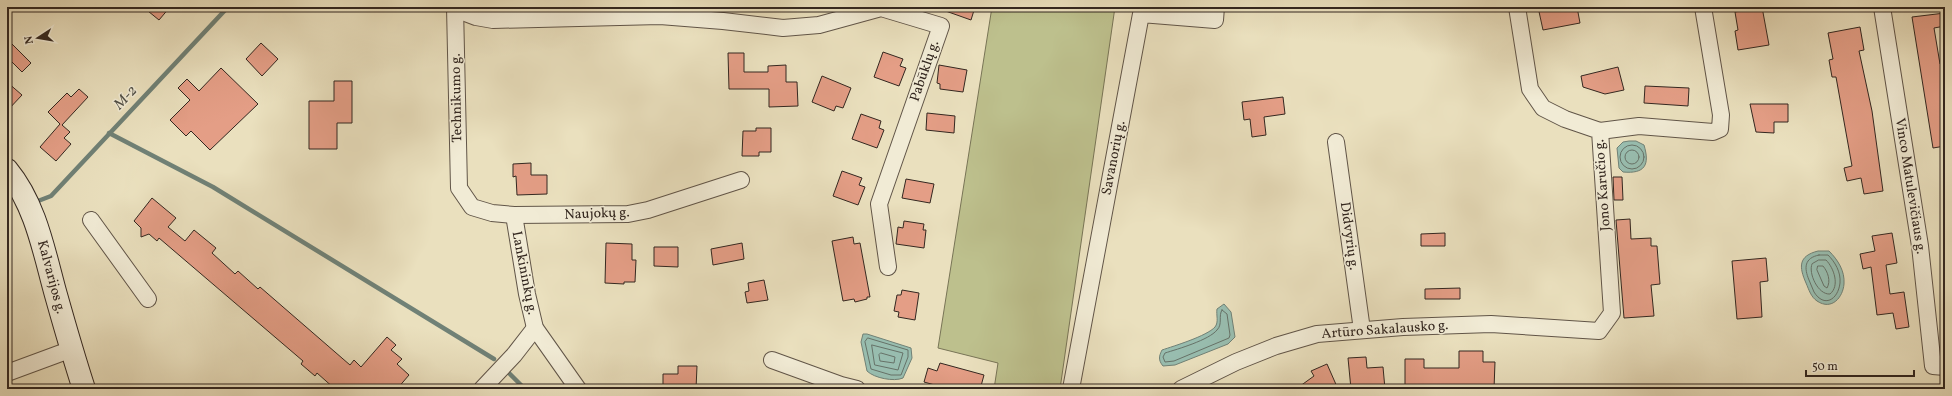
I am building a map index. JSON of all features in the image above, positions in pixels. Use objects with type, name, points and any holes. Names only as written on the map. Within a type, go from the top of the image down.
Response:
[{"type":"main road","name":"Kalvarijos g.","points":[[7,170],[27,202],[40,234],[84,389]]},
{"type":"street","name":"Savanorių g.","points":[[1071,389],[1141,14],[1215,20],[1216,7]]},
{"type":"street","name":"Jono Karučio g.","points":[[1517,7],[1530,89],[1534,95],[1543,108],[1565,118],[1600,130],[1612,313],[1599,331]]},
{"type":"street","points":[[1600,130],[1639,126],[1713,132],[1720,129],[1721,115],[1703,7]]},
{"type":"street","name":"Vinco Matulevičiaus g.","points":[[1882,7],[1939,366]]},
{"type":"street","name":"Technikumo g.","points":[[455,8],[459,188]]},
{"type":"street","name":"Pabūklų g.","points":[[455,8],[476,17],[493,20],[660,16],[783,28],[819,25],[882,8],[941,26],[879,204],[888,267]]},
{"type":"street","name":"Didvyrių g.","points":[[1336,142],[1362,330]]},
{"type":"street","name":"Naujokų g.","points":[[459,188],[472,207],[492,213],[514,215],[628,214],[648,210],[741,180]]},
{"type":"street","name":"Lankininkų g.","points":[[514,215],[527,294],[535,328],[578,389]]},
{"type":"street","points":[[91,220],[148,299]]},
{"type":"street","name":"Artūro Sakalausko g.","points":[[1181,389],[1236,362],[1276,346],[1317,334],[1362,330],[1491,324],[1599,331]]},
{"type":"street","points":[[482,389],[514,355],[535,328]]},
{"type":"street","points":[[7,373],[72,349]]},
{"type":"street","points":[[772,360],[840,385],[857,389]]},
{"type":"green space","points":[[992,7],[1115,7],[1060,389],[994,389],[998,363],[938,348]]},
{"type":"water","points":[[1636,141],[1644,145],[1646,152],[1646,163],[1641,170],[1623,172],[1619,168],[1617,148],[1623,142]]},
{"type":"water","points":[[1818,251],[1829,251],[1838,262],[1842,270],[1844,279],[1843,289],[1839,298],[1832,303],[1822,304],[1815,299],[1809,291],[1802,272],[1801,267],[1804,259],[1811,253]]},
{"type":"water","points":[[1224,304],[1231,312],[1235,337],[1228,344],[1175,365],[1163,366],[1160,362],[1160,354],[1162,350],[1205,334],[1211,330],[1217,323],[1217,309]]},
{"type":"water","points":[[863,334],[911,348],[912,358],[903,378],[895,380],[884,379],[874,376],[867,371],[861,342]]},
{"type":"building","points":[[143,7],[170,7],[159,20]]},
{"type":"building","points":[[940,7],[975,7],[971,20],[940,9]]},
{"type":"building","points":[[1538,7],[1577,7],[1580,23],[1543,30]]},
{"type":"building","points":[[1762,7],[1769,45],[1738,50],[1735,31],[1738,30],[1735,12]]},
{"type":"building","points":[[1945,13],[1945,26],[1934,28],[1940,64],[1945,64],[1945,78],[1942,78],[1945,95],[1945,146],[1933,148],[1912,17]]},
{"type":"building","points":[[1860,27],[1864,50],[1859,51],[1872,111],[1883,191],[1864,194],[1861,178],[1847,181],[1844,168],[1852,166],[1836,77],[1832,77],[1829,60],[1833,59],[1828,33]]},
{"type":"building","points":[[7,39],[31,63],[22,72],[7,57]]},
{"type":"building","points":[[261,43],[278,59],[262,76],[246,59]]},
{"type":"building","points":[[883,52],[903,59],[900,66],[906,68],[899,86],[874,77]]},
{"type":"building","points":[[728,53],[744,53],[744,72],[768,72],[768,66],[786,65],[786,82],[797,82],[798,106],[769,107],[769,89],[729,89]]},
{"type":"building","points":[[939,65],[967,70],[963,92],[940,89],[940,84],[937,83]]},
{"type":"building","points":[[1618,67],[1624,90],[1605,94],[1583,87],[1581,76]]},
{"type":"building","points":[[221,68],[258,104],[210,150],[191,131],[186,136],[170,120],[190,100],[178,88],[187,79],[199,91]]},
{"type":"building","points":[[822,76],[851,88],[843,108],[836,106],[834,111],[812,102]]},
{"type":"building","points":[[334,81],[352,81],[352,123],[337,123],[337,149],[309,149],[309,101],[334,101]]},
{"type":"building","points":[[7,82],[22,95],[7,111]]},
{"type":"building","points":[[1645,86],[1689,88],[1688,106],[1644,103]]},
{"type":"building","points":[[79,89],[88,97],[62,125],[70,132],[64,138],[71,144],[56,161],[40,147],[60,124],[48,112],[67,93],[71,97]]},
{"type":"building","points":[[1283,97],[1285,114],[1264,117],[1266,135],[1252,137],[1250,119],[1244,120],[1242,102]]},
{"type":"building","points":[[1750,104],[1788,104],[1788,122],[1774,122],[1774,133],[1756,132]]},
{"type":"building","points":[[927,113],[955,116],[954,133],[926,130]]},
{"type":"building","points":[[861,114],[881,121],[879,128],[884,130],[877,148],[852,139]]},
{"type":"building","points":[[756,128],[771,128],[771,152],[759,152],[759,156],[742,156],[743,131],[756,131]]},
{"type":"building","points":[[531,163],[531,175],[547,175],[547,194],[517,195],[516,176],[513,177],[513,164]]},
{"type":"building","points":[[842,171],[862,178],[859,185],[865,187],[858,205],[833,196]]},
{"type":"building","points":[[1613,177],[1622,177],[1623,200],[1614,200]]},
{"type":"building","points":[[906,179],[934,184],[930,203],[902,198]]},
{"type":"building","points":[[152,198],[176,218],[168,227],[185,241],[194,230],[216,248],[212,253],[235,274],[238,271],[258,289],[260,287],[350,365],[354,360],[361,367],[387,337],[396,345],[391,350],[402,359],[397,364],[409,375],[397,389],[335,389],[317,373],[315,376],[301,364],[303,361],[159,238],[157,241],[149,234],[141,237],[141,228],[134,221]]},
{"type":"building","points":[[1630,219],[1631,239],[1651,238],[1651,246],[1657,246],[1660,284],[1651,285],[1654,316],[1624,318],[1616,220]]},
{"type":"building","points":[[904,221],[924,224],[923,230],[926,230],[924,248],[896,244],[898,227],[903,228]]},
{"type":"building","points":[[1445,233],[1445,246],[1421,246],[1421,234]]},
{"type":"building","points":[[1892,233],[1897,263],[1886,265],[1890,294],[1904,292],[1909,327],[1896,329],[1893,313],[1877,315],[1871,267],[1863,269],[1860,254],[1875,251],[1872,236]]},
{"type":"building","points":[[853,237],[854,244],[860,243],[870,297],[855,302],[854,299],[843,301],[832,241]]},
{"type":"building","points":[[606,243],[632,244],[632,260],[636,260],[635,282],[624,282],[624,284],[605,283]]},
{"type":"building","points":[[742,243],[744,259],[713,265],[711,249]]},
{"type":"building","points":[[654,247],[678,247],[678,267],[654,266]]},
{"type":"building","points":[[1766,258],[1768,281],[1760,282],[1762,317],[1737,319],[1732,261]]},
{"type":"building","points":[[764,280],[768,300],[747,303],[745,292],[749,291],[748,283]]},
{"type":"building","points":[[1460,288],[1460,299],[1425,299],[1425,289]]},
{"type":"building","points":[[902,290],[919,293],[915,320],[898,317],[899,312],[894,311],[897,295],[901,295]]},
{"type":"building","points":[[1459,351],[1483,351],[1483,362],[1495,362],[1494,389],[1405,389],[1405,359],[1424,359],[1424,368],[1459,368]]},
{"type":"building","points":[[1366,357],[1367,368],[1383,367],[1385,389],[1351,389],[1348,358]]},
{"type":"building","points":[[940,363],[984,375],[981,386],[976,385],[975,389],[965,386],[964,389],[952,386],[951,389],[949,389],[924,382],[928,368],[937,371]]},
{"type":"building","points":[[1327,364],[1338,389],[1296,389],[1314,376],[1311,371]]},
{"type":"building","points":[[678,366],[697,366],[696,389],[663,389],[663,374],[678,374]]},
{"type":"waterway","name":"M-2","points":[[38,201],[51,196],[228,7]]},
{"type":"waterway","points":[[109,133],[213,187],[494,359]]},
{"type":"waterway","points":[[508,372],[525,389]]}]
